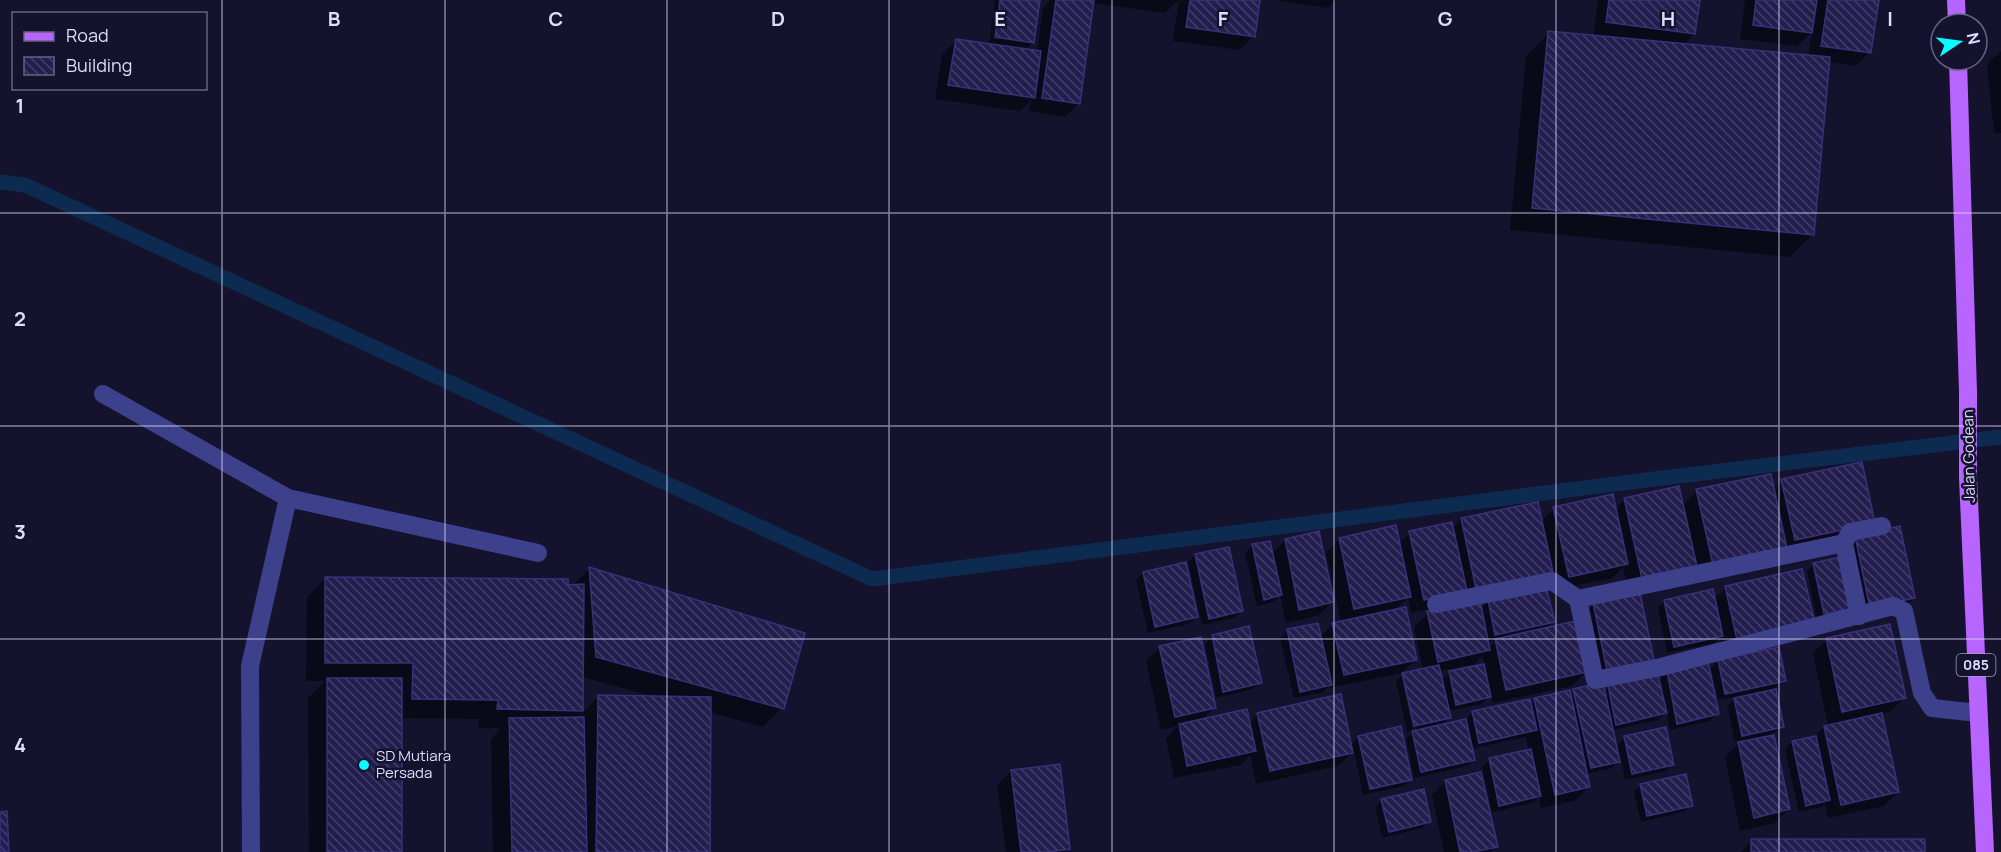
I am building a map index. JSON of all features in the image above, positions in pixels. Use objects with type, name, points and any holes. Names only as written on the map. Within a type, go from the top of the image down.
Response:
[{"type":"main road","name":"Jalan Godean","points":[[1958,72],[1968,392],[1968,478],[1985,852]]},
{"type":"lane","points":[[103,394],[288,498],[538,553]]},
{"type":"lane","points":[[251,852],[250,666],[288,498]]},
{"type":"lane","points":[[1859,616],[1844,543],[1850,532],[1882,526]]},
{"type":"lane","points":[[1578,599],[1844,543]]},
{"type":"lane","points":[[1436,604],[1552,581],[1578,599],[1595,680],[1661,667],[1893,606],[1904,610],[1922,693],[1932,708],[1978,713]]},
{"type":"building","points":[[1000,0],[1040,0],[1034,43],[995,37]]},
{"type":"building","points":[[1056,0],[1094,0],[1080,104],[1042,98]]},
{"type":"building","points":[[1190,0],[1260,0],[1255,37],[1186,27]]},
{"type":"building","points":[[1609,0],[1700,0],[1695,34],[1606,22]]},
{"type":"building","points":[[1756,0],[1817,0],[1812,33],[1753,25]]},
{"type":"building","points":[[1828,0],[1879,0],[1871,53],[1821,46]]},
{"type":"building","points":[[1548,31],[1830,57],[1814,235],[1532,208]]},
{"type":"building","points":[[956,39],[1041,51],[1035,98],[948,85]]},
{"type":"building","points":[[1862,462],[1875,523],[1795,540],[1781,479]]},
{"type":"building","points":[[1771,474],[1788,553],[1714,569],[1696,489]]},
{"type":"building","points":[[1679,486],[1698,571],[1643,583],[1624,498]]},
{"type":"building","points":[[1613,494],[1628,564],[1569,577],[1553,507]]},
{"type":"building","points":[[1538,502],[1553,572],[1476,589],[1461,518]]},
{"type":"building","points":[[1452,522],[1467,591],[1424,600],[1409,531]]},
{"type":"building","points":[[1396,525],[1411,597],[1354,609],[1339,538]]},
{"type":"building","points":[[1900,526],[1915,598],[1870,608],[1855,536]]},
{"type":"building","points":[[1319,531],[1334,602],[1299,610],[1285,539]]},
{"type":"building","points":[[1270,541],[1282,595],[1264,600],[1252,544]]},
{"type":"building","points":[[1229,547],[1243,611],[1209,619],[1195,554]]},
{"type":"building","points":[[1840,557],[1851,609],[1824,614],[1813,563]]},
{"type":"building","points":[[1186,562],[1198,617],[1155,627],[1143,572]]},
{"type":"building","points":[[589,567],[805,633],[784,709],[596,657]]},
{"type":"building","points":[[1802,569],[1815,623],[1737,640],[1725,586]]},
{"type":"building","points":[[325,577],[568,579],[568,585],[584,584],[583,711],[497,709],[498,700],[412,699],[413,663],[325,663]]},
{"type":"building","points":[[1546,587],[1555,622],[1495,635],[1488,600]]},
{"type":"building","points":[[1713,589],[1723,636],[1674,647],[1664,600]]},
{"type":"building","points":[[1640,593],[1655,665],[1608,675],[1593,603]]},
{"type":"building","points":[[1480,600],[1490,650],[1438,662],[1427,611]]},
{"type":"building","points":[[1406,607],[1417,660],[1344,675],[1332,623]]},
{"type":"building","points":[[1576,621],[1587,672],[1506,690],[1495,639]]},
{"type":"building","points":[[1318,623],[1332,685],[1300,692],[1287,629]]},
{"type":"building","points":[[1890,624],[1906,698],[1842,712],[1826,638]]},
{"type":"building","points":[[1249,626],[1262,683],[1223,692],[1212,635]]},
{"type":"building","points":[[1201,637],[1216,708],[1175,717],[1159,646]]},
{"type":"building","points":[[1779,647],[1786,681],[1725,694],[1718,660]]},
{"type":"building","points":[[1708,662],[1719,714],[1677,724],[1667,671]]},
{"type":"building","points":[[1484,664],[1491,697],[1456,705],[1449,671]]},
{"type":"building","points":[[1439,665],[1451,718],[1414,726],[1402,673]]},
{"type":"building","points":[[1658,675],[1667,713],[1616,725],[1608,685]]},
{"type":"building","name":"SD Mutiara Persada","points":[[327,678],[402,678],[402,852],[327,852]]},
{"type":"building","points":[[1603,682],[1620,762],[1591,768],[1573,689]]},
{"type":"building","points":[[1776,689],[1784,727],[1742,736],[1734,698]]},
{"type":"building","points":[[1570,690],[1590,787],[1555,795],[1534,698]]},
{"type":"building","points":[[1341,694],[1353,753],[1270,771],[1257,713]]},
{"type":"building","points":[[598,695],[711,697],[710,852],[596,852]]},
{"type":"building","points":[[1530,699],[1537,730],[1479,743],[1472,711]]},
{"type":"building","points":[[1247,709],[1256,751],[1187,766],[1179,724]]},
{"type":"building","points":[[1882,713],[1899,792],[1841,805],[1824,726]]},
{"type":"building","points":[[584,717],[587,852],[512,852],[509,718]]},
{"type":"building","points":[[1466,719],[1475,760],[1421,772],[1412,731]]},
{"type":"building","points":[[1401,726],[1412,780],[1370,789],[1358,736]]},
{"type":"building","points":[[1666,727],[1674,765],[1632,774],[1624,736]]},
{"type":"building","points":[[1774,735],[1790,809],[1754,818],[1738,742]]},
{"type":"building","points":[[1816,736],[1830,800],[1806,806],[1792,741]]},
{"type":"building","points":[[1531,749],[1541,796],[1499,806],[1489,758]]},
{"type":"building","points":[[1060,764],[1070,849],[1021,852],[1011,770]]},
{"type":"building","points":[[1481,772],[1498,847],[1460,852],[1445,780]]},
{"type":"building","points":[[1686,774],[1693,806],[1647,816],[1640,784]]},
{"type":"building","points":[[1424,789],[1431,822],[1389,832],[1381,799]]},
{"type":"building","points":[[7,811],[9,852],[0,852],[0,812]]},
{"type":"building","points":[[1751,839],[1925,839],[1925,852],[1751,852]]},
{"type":"waterway","points":[[0,182],[25,185],[872,579],[2001,437]]},
{"type":"place","name":"SD Mutiara Persada","points":[[364,765]]}]
